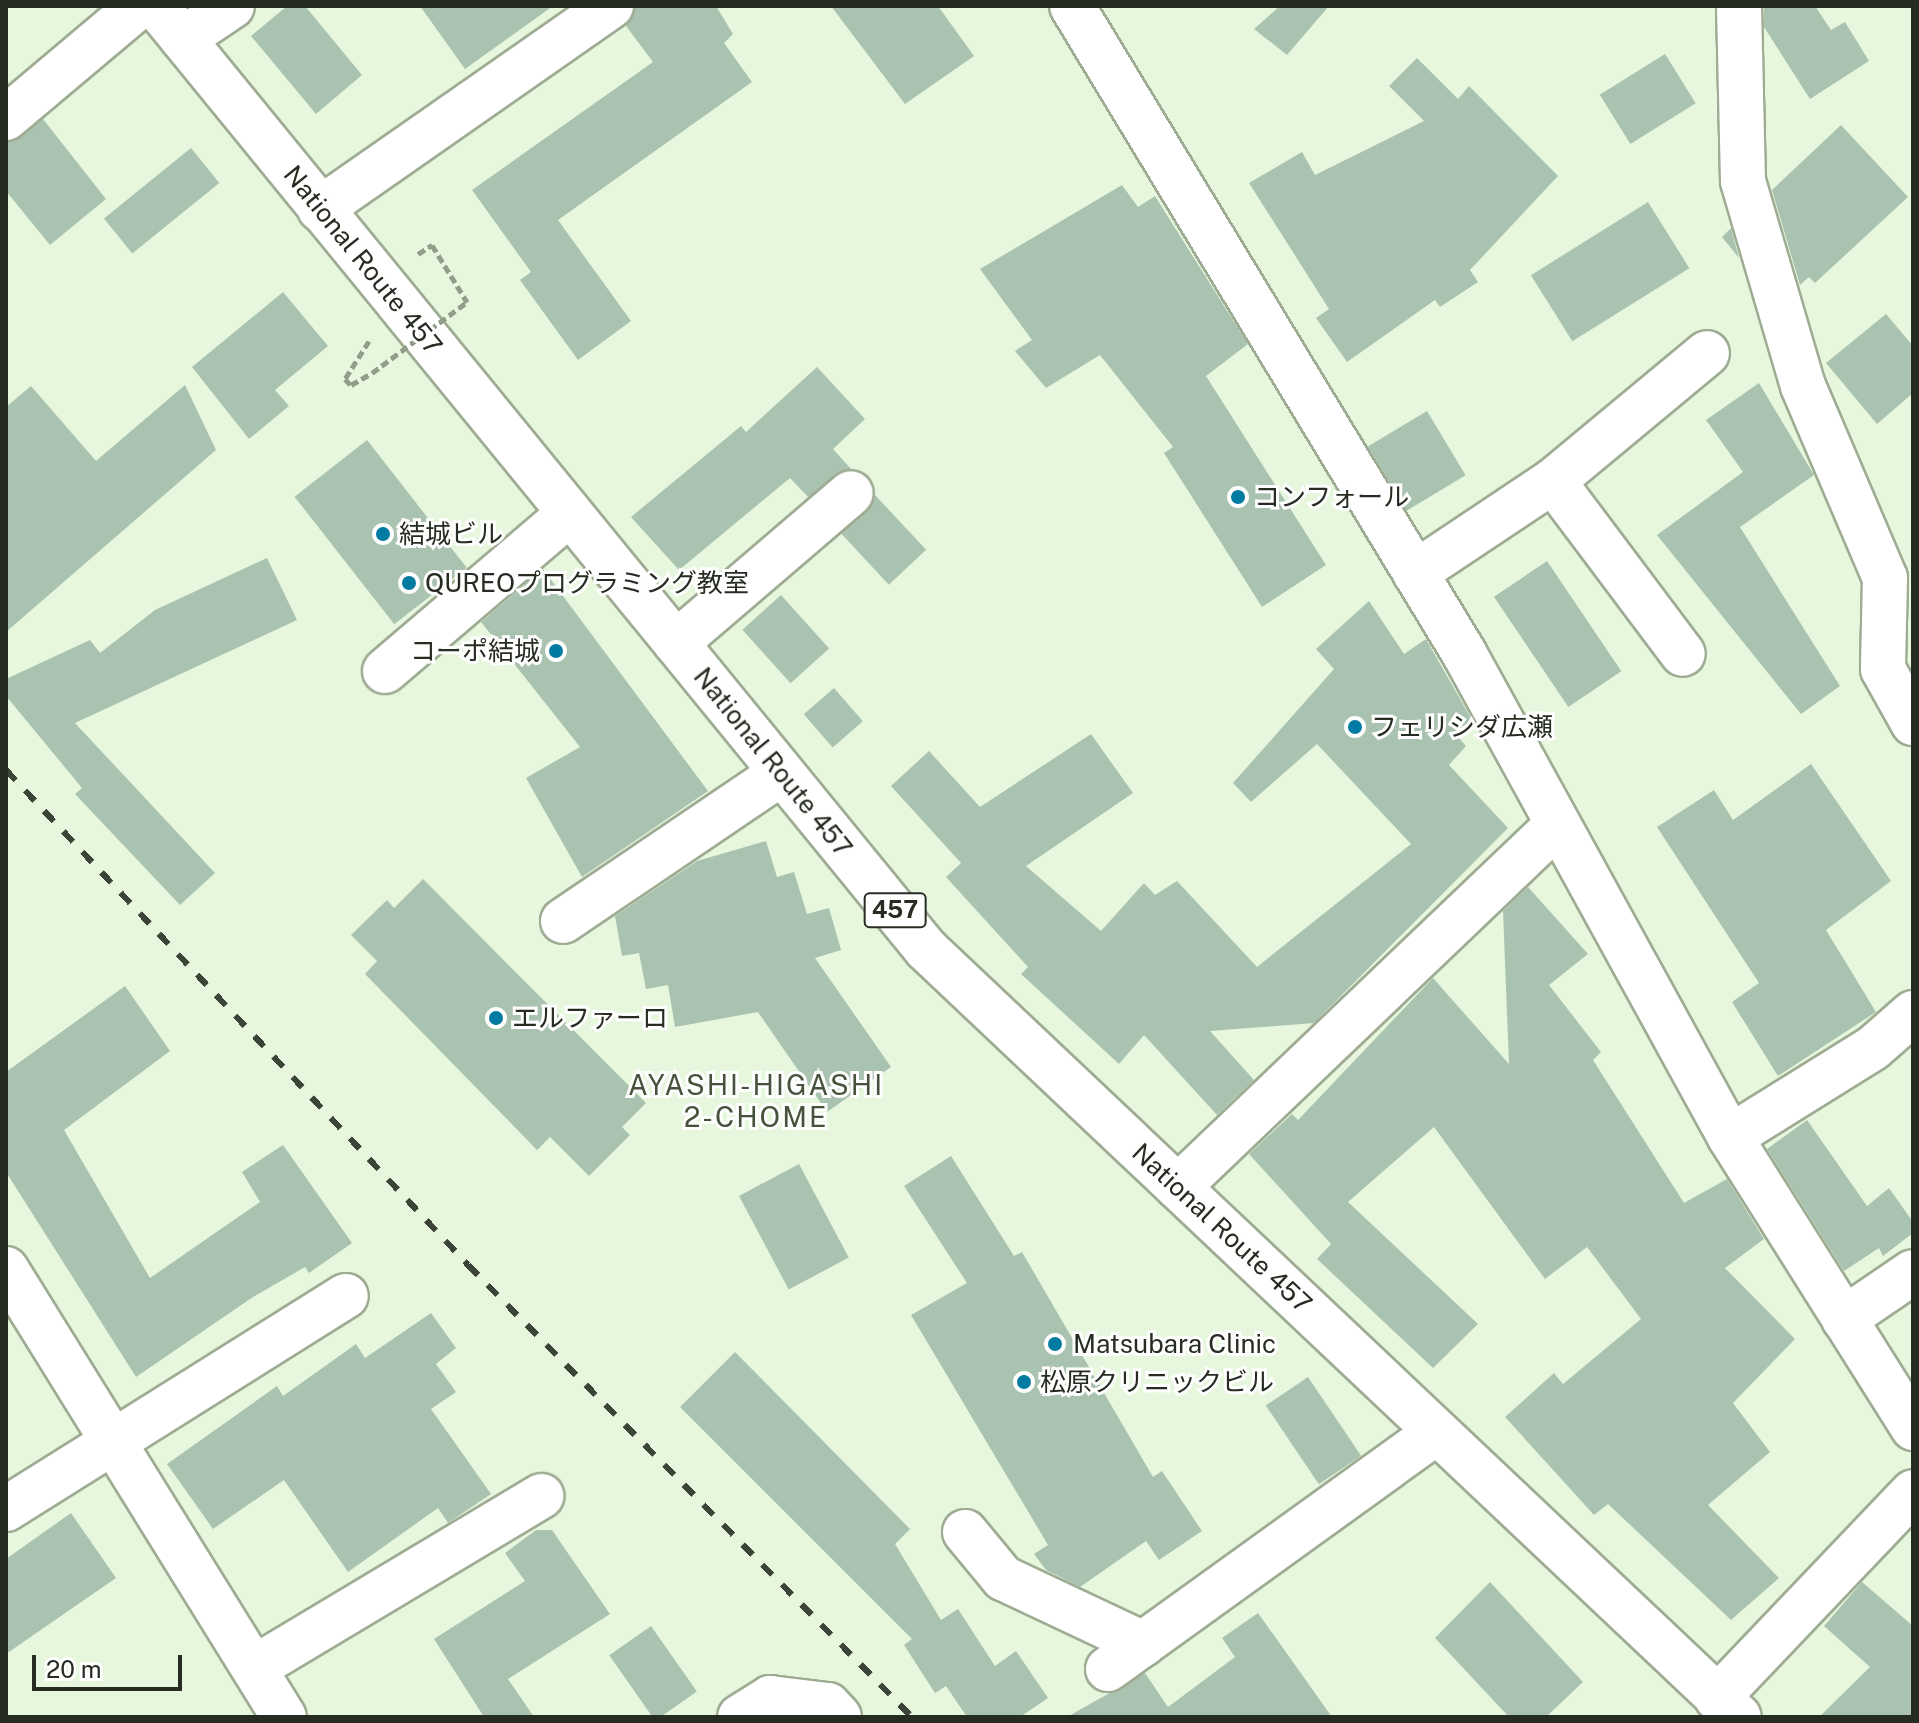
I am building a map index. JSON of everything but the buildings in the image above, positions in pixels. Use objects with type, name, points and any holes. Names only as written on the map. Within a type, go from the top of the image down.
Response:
[{"type":"main road","points":[[6,118],[139,6]]},
{"type":"main road","name":"National Route 457","points":[[156,6],[926,949],[1728,1707]]},
{"type":"main road","points":[[183,39],[232,6]]},
{"type":"main road","points":[[320,209],[611,6]]},
{"type":"main road","points":[[1072,6],[1415,573],[1730,1137],[1913,1428]]},
{"type":"main road","points":[[1739,6],[1743,181],[1803,386],[1885,578],[1883,669],[1913,723]]},
{"type":"main road","points":[[1415,573],[1553,481],[1707,353]]},
{"type":"main road","points":[[1553,481],[1683,654]]},
{"type":"main road","points":[[676,643],[851,493]]},
{"type":"main road","points":[[385,671],[570,513]]},
{"type":"main road","points":[[563,921],[782,773]]},
{"type":"main road","points":[[1178,1187],[1557,825]]},
{"type":"main road","points":[[1730,1137],[1873,1048],[1913,1013]]},
{"type":"main road","points":[[6,1269],[116,1441],[284,1717]]},
{"type":"main road","points":[[1844,1319],[1913,1272]]},
{"type":"main road","points":[[6,1509],[346,1296]]},
{"type":"main road","points":[[1108,1669],[1437,1432]]},
{"type":"main road","points":[[1728,1707],[1913,1492]]},
{"type":"main road","points":[[254,1668],[541,1496]]},
{"type":"main road","points":[[965,1532],[1003,1578],[1143,1644]]},
{"type":"main road","points":[[740,1717],[770,1698],[828,1705],[839,1717]]},
{"type":"path","points":[[378,326],[345,379],[351,385],[372,373],[467,302],[432,245],[413,258]]},
{"type":"railway","points":[[6,770],[468,1265],[912,1717]]},
{"type":"place","name":"コンフォール","points":[[1238,497]]},
{"type":"place","name":"結城ビル","points":[[383,534]]},
{"type":"place","name":"QUREOプログラミング教室","points":[[409,583]]},
{"type":"place","name":"コーポ結城","points":[[556,651]]},
{"type":"place","name":"フェリシダ広瀬","points":[[1355,727]]},
{"type":"place","name":"エルファーロ","points":[[496,1018]]},
{"type":"place","name":"Matsubara Clinic","points":[[1055,1344]]},
{"type":"place","name":"松原クリニックビル","points":[[1024,1382]]},
{"type":"district","name":"AYASHI-HIGASHI 2-CHOME","points":[[756,1101]]}]
